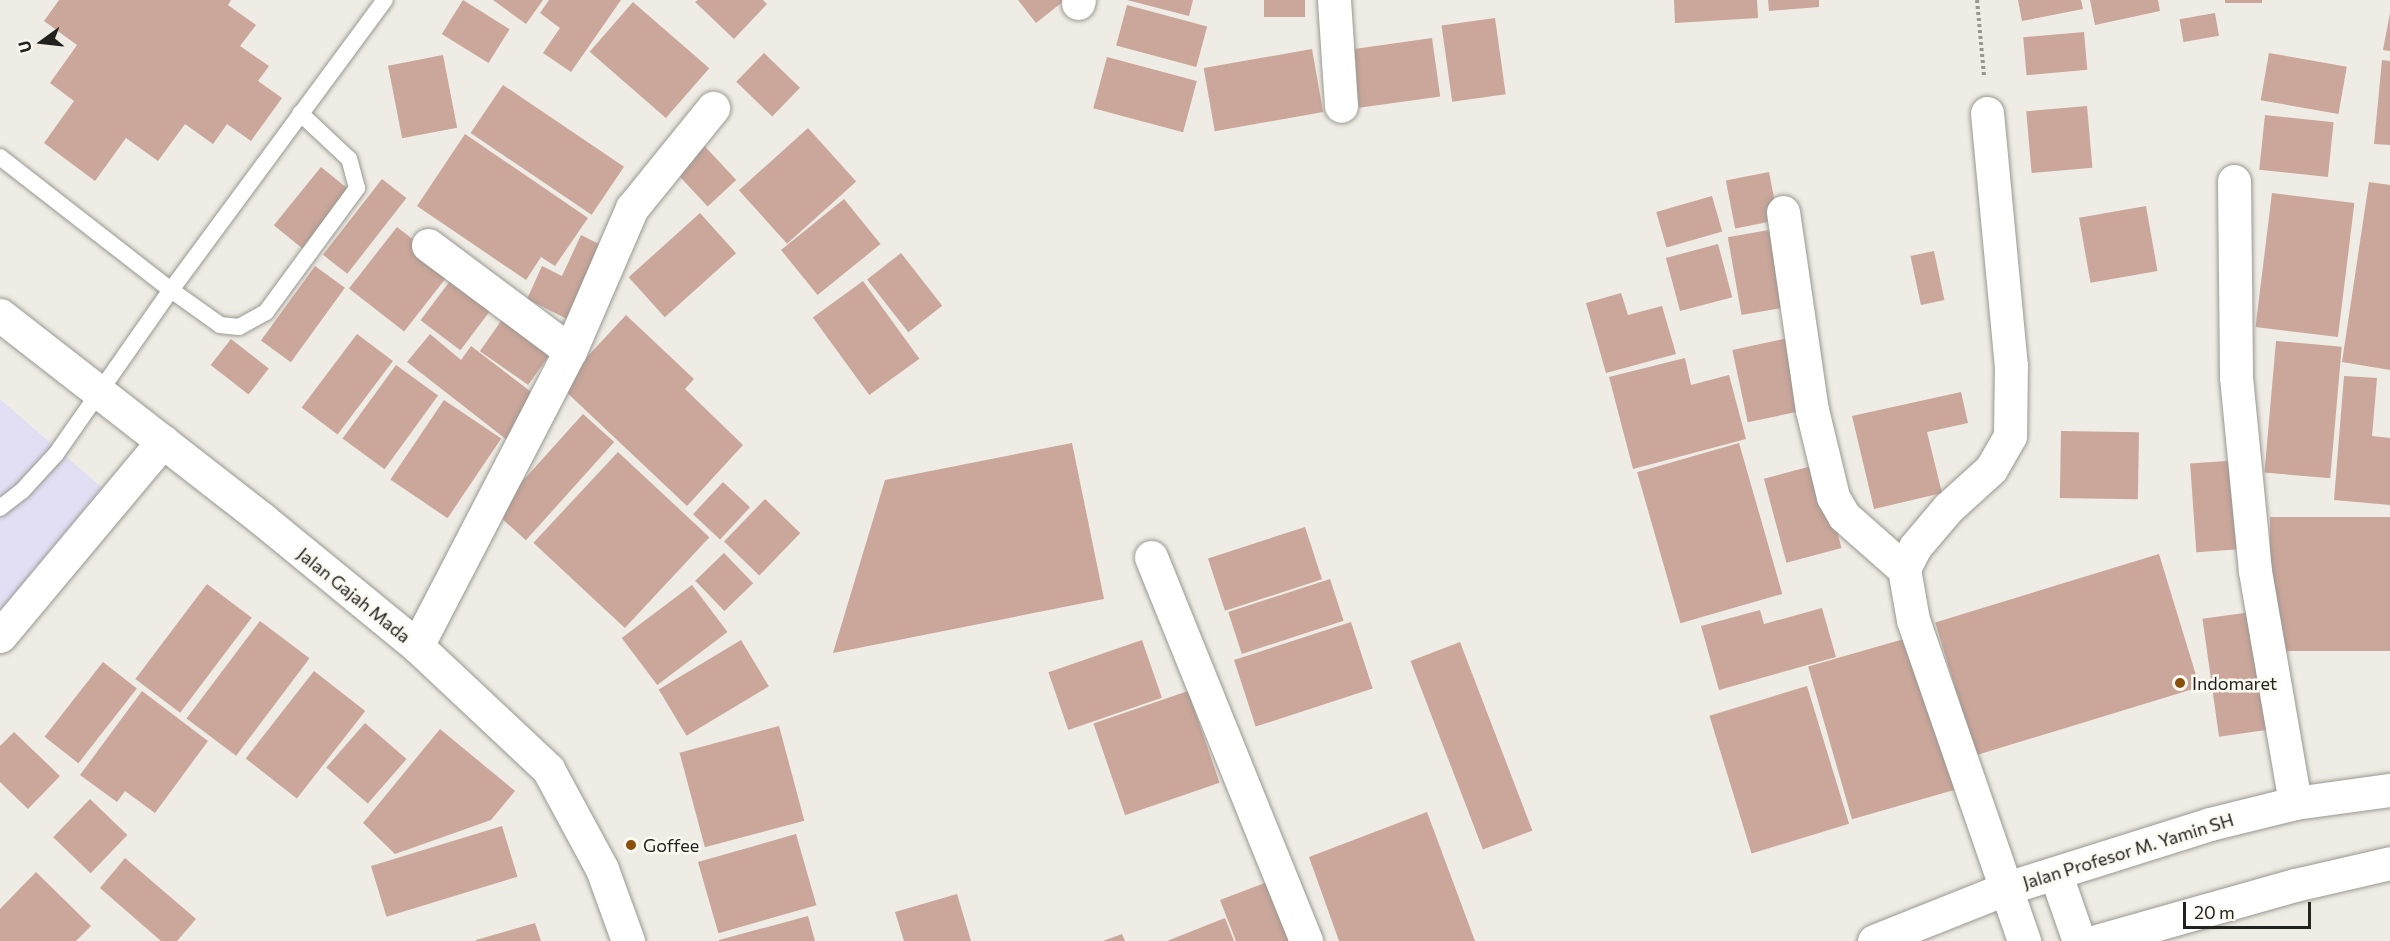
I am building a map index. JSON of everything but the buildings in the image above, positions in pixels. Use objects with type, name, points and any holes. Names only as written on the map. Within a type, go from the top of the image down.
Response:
[{"type":"main road","points":[[1334,0],[1341,106]]},
{"type":"main road","points":[[417,646],[570,351],[632,208],[713,108]]},
{"type":"main road","points":[[1904,569],[1933,525],[1997,462],[2010,436],[2011,365],[1987,113]]},
{"type":"main road","points":[[2234,182],[2237,388],[2255,571],[2295,803]]},
{"type":"main road","points":[[1783,212],[1812,410],[1833,497],[1844,516],[1904,569],[1913,620],[2024,941]]},
{"type":"main road","points":[[428,245],[570,351]]},
{"type":"main road","name":"Jalan Gajah Mada","points":[[0,315],[163,441],[417,646],[548,769],[602,868],[628,941]]},
{"type":"main road","points":[[0,636],[163,441]]},
{"type":"main road","points":[[1150,557],[1306,941]]},
{"type":"main road","name":"Jalan Profesor M. Yamin SH","points":[[1874,941],[2007,888],[2210,824],[2295,803],[2390,790]]},
{"type":"main road","points":[[2097,941],[2191,912],[2390,862]]},
{"type":"main road","points":[[2056,874],[2079,941]]},
{"type":"lane","points":[[0,508],[22,491],[56,454],[171,290],[385,0]]},
{"type":"lane","points":[[0,157],[171,290],[220,325],[239,327],[266,312],[357,188],[357,179],[349,159],[300,113]]},
{"type":"path","points":[[1977,0],[1987,113]]},
{"type":"shaded area","points":[[0,399],[108,493],[0,618]]},
{"type":"place","name":"Indomaret","points":[[2180,683]]},
{"type":"place","name":"Goffee","points":[[631,845]]}]
